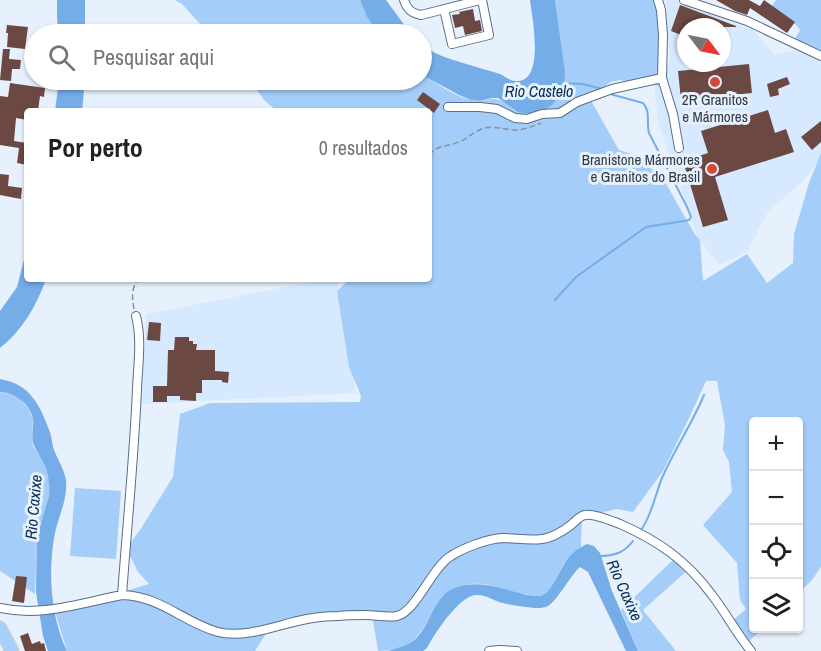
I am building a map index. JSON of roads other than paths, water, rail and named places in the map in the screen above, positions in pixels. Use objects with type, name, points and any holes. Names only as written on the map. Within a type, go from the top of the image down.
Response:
[{"type":"main road","points":[[0,628],[12,651]]},
{"type":"street","points":[[404,0],[413,14],[421,15],[444,9],[481,0],[489,35],[452,45],[444,9]]},
{"type":"street","points":[[658,0],[663,35],[662,78],[673,114],[679,148]]},
{"type":"street","points":[[684,0],[747,21],[821,56]]},
{"type":"street","points":[[448,107],[497,109],[515,118],[527,119],[542,114],[560,113],[577,102],[612,89],[662,78]]},
{"type":"street","points":[[122,595],[136,410],[139,342],[136,316]]},
{"type":"street","points":[[0,608],[36,612],[122,595],[132,596],[163,605],[194,623],[219,633],[247,633],[306,619],[337,616],[400,616],[409,608],[442,563],[460,551],[499,538],[541,539],[550,537],[585,515],[594,515],[627,527],[662,546],[690,568],[751,651]]},
{"type":"street","points":[[489,651],[517,651]]},
{"type":"water","points":[[57,0],[85,0],[85,24],[58,24]]},
{"type":"water","points":[[360,0],[386,0],[404,24],[372,24]]},
{"type":"water","name":"Rio Castelo","points":[[530,0],[555,0],[565,71],[564,86],[552,105],[544,110],[533,113],[518,112],[498,98],[471,100],[432,80],[432,50],[459,62],[498,73],[514,81],[526,78],[532,70],[534,59],[534,32]]},
{"type":"water","points":[[58,90],[84,90],[82,108],[55,108]]},
{"type":"water","points":[[24,260],[24,282],[45,282],[28,317],[0,348],[0,311],[17,287]]},
{"type":"water","points":[[0,379],[27,391],[38,405],[66,480],[65,495],[54,538],[51,581],[57,624],[67,651],[48,651],[43,636],[36,592],[37,536],[49,496],[47,473],[33,443],[32,414],[26,404],[17,397],[0,392]]},
{"type":"water","points":[[587,544],[594,546],[600,553],[612,591],[638,651],[626,651],[588,572],[580,567],[548,606],[537,608],[514,605],[476,595],[469,597],[455,608],[423,651],[388,651],[414,640],[424,628],[440,599],[452,589],[478,584],[528,595],[543,595],[553,585],[568,558]]},
{"type":"waterway","points":[[563,83],[583,84],[602,89]]},
{"type":"waterway","points":[[555,300],[576,277],[646,227],[689,220],[691,217],[649,133],[648,113],[645,106],[643,103],[610,94]]},
{"type":"waterway","points":[[641,530],[651,511],[667,468],[704,395]]},
{"type":"waterway","name":"Rio Caxixe","points":[[599,556],[618,553],[633,541]]},
{"type":"place","name":"2R Granitos e Mármores","points":[[715,82]]},
{"type":"place","name":"Branistone Mármores e Granitos do Brasil","points":[[712,169]]}]
